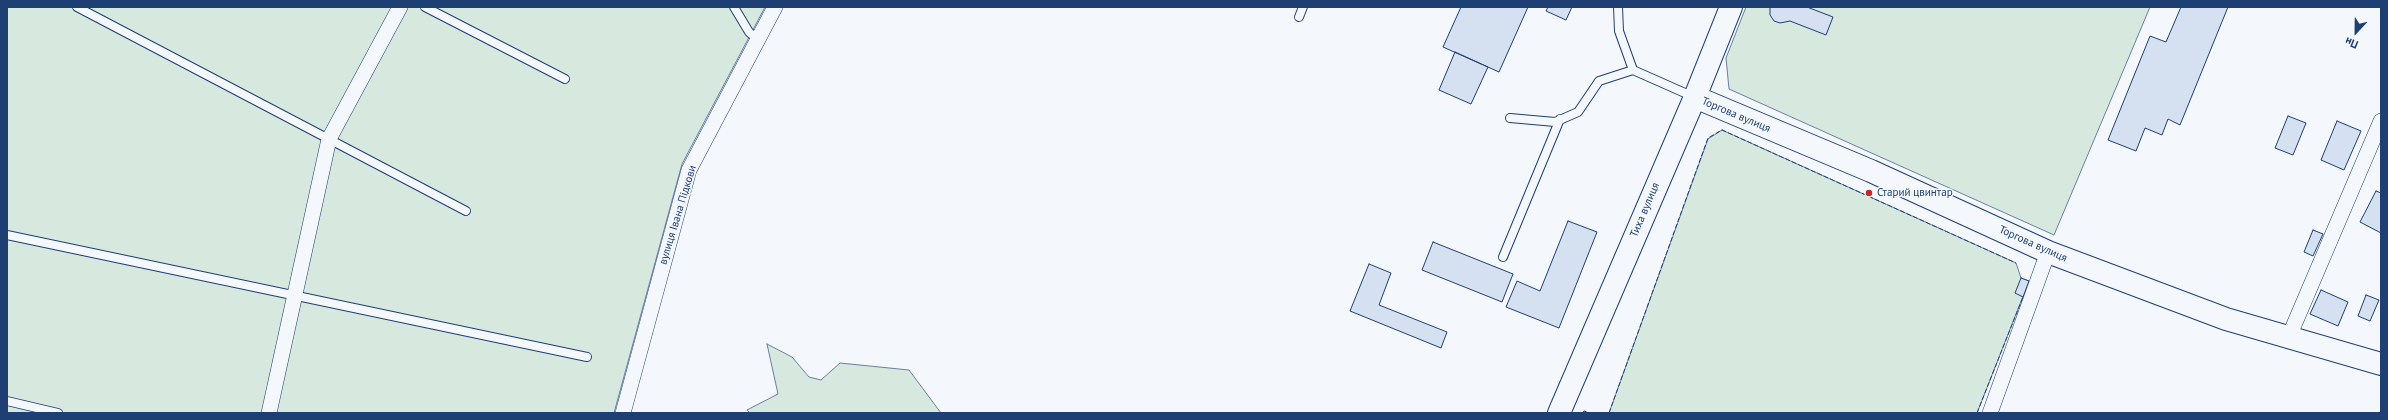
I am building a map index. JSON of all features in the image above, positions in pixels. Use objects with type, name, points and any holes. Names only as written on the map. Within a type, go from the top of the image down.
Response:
[{"type":"main road","name":"Тиха вулиця","points":[[1559,413],[1695,97],[1731,7]]},
{"type":"main road","name":"Торгова вулиця","points":[[1695,97],[1871,171],[2048,252],[2189,306],[2288,339],[2381,364]]},
{"type":"street","points":[[269,413],[329,139],[400,7]]},
{"type":"street","name":"вулиця Івана Підкови","points":[[623,413],[689,170],[775,7]]},
{"type":"street","points":[[2288,339],[2381,121]]},
{"type":"street","points":[[1990,413],[2048,252]]},
{"type":"lane","points":[[77,7],[466,211]]},
{"type":"lane","points":[[425,7],[565,79]]},
{"type":"lane","points":[[734,7],[749,32],[758,40]]},
{"type":"lane","points":[[1299,17],[1303,7]]},
{"type":"lane","points":[[1618,7],[1619,31],[1633,70]]},
{"type":"lane","points":[[1510,118],[1555,122],[1578,112],[1600,81],[1633,70],[1695,97]]},
{"type":"lane","points":[[1503,257],[1560,119]]},
{"type":"lane","points":[[7,236],[587,357]]},
{"type":"lane","points":[[7,401],[58,413]]},
{"type":"shaded area","points":[[7,7],[765,7],[682,164],[614,413],[7,413]]},
{"type":"shaded area","points":[[1746,7],[2150,7],[2054,235],[1729,89],[1726,58]]},
{"type":"shaded area","points":[[1722,130],[2016,263],[2021,278],[2029,281],[1977,413],[1609,413],[1708,139]]},
{"type":"shaded area","points":[[767,344],[792,357],[809,377],[821,380],[840,363],[909,370],[941,413],[750,413],[747,410],[778,394]]},
{"type":"building","points":[[1461,7],[1528,7],[1499,72],[1443,47]]},
{"type":"building","points":[[1548,7],[1572,7],[1566,20],[1546,11]]},
{"type":"building","points":[[1770,7],[1807,7],[1833,17],[1826,35],[1790,21],[1780,23],[1774,21],[1770,15]]},
{"type":"building","points":[[2181,7],[2228,7],[2180,125],[2168,119],[2162,135],[2145,128],[2136,151],[2108,140],[2150,36],[2166,42]]},
{"type":"building","points":[[1455,52],[1488,67],[1471,104],[1439,90]]},
{"type":"building","points":[[2288,116],[2306,123],[2293,155],[2275,148]]},
{"type":"building","points":[[2337,121],[2361,131],[2344,170],[2321,160]]},
{"type":"building","points":[[2376,191],[2381,193],[2381,233],[2360,222]]},
{"type":"building","points":[[1568,221],[1597,232],[1559,328],[1506,307],[1517,281],[1540,291]]},
{"type":"building","points":[[2313,230],[2323,234],[2313,256],[2304,252]]},
{"type":"building","points":[[1433,242],[1513,274],[1502,302],[1422,270]]},
{"type":"building","points":[[1369,264],[1391,273],[1379,305],[1447,332],[1441,348],[1350,311]]},
{"type":"building","points":[[2021,278],[2029,281],[2023,297],[2015,293]]},
{"type":"building","points":[[2321,290],[2348,302],[2338,326],[2310,314]]},
{"type":"building","points":[[2366,295],[2379,300],[2370,321],[2358,316]]},
{"type":"fence","points":[[1609,413],[1708,138],[1722,130],[2016,263]]},
{"type":"fence","points":[[1977,413],[2023,297]]},
{"type":"fence","points":[[1583,413],[1584,411],[1590,413]]},
{"type":"place","name":"Старий цвинтар","points":[[1869,193]]}]
